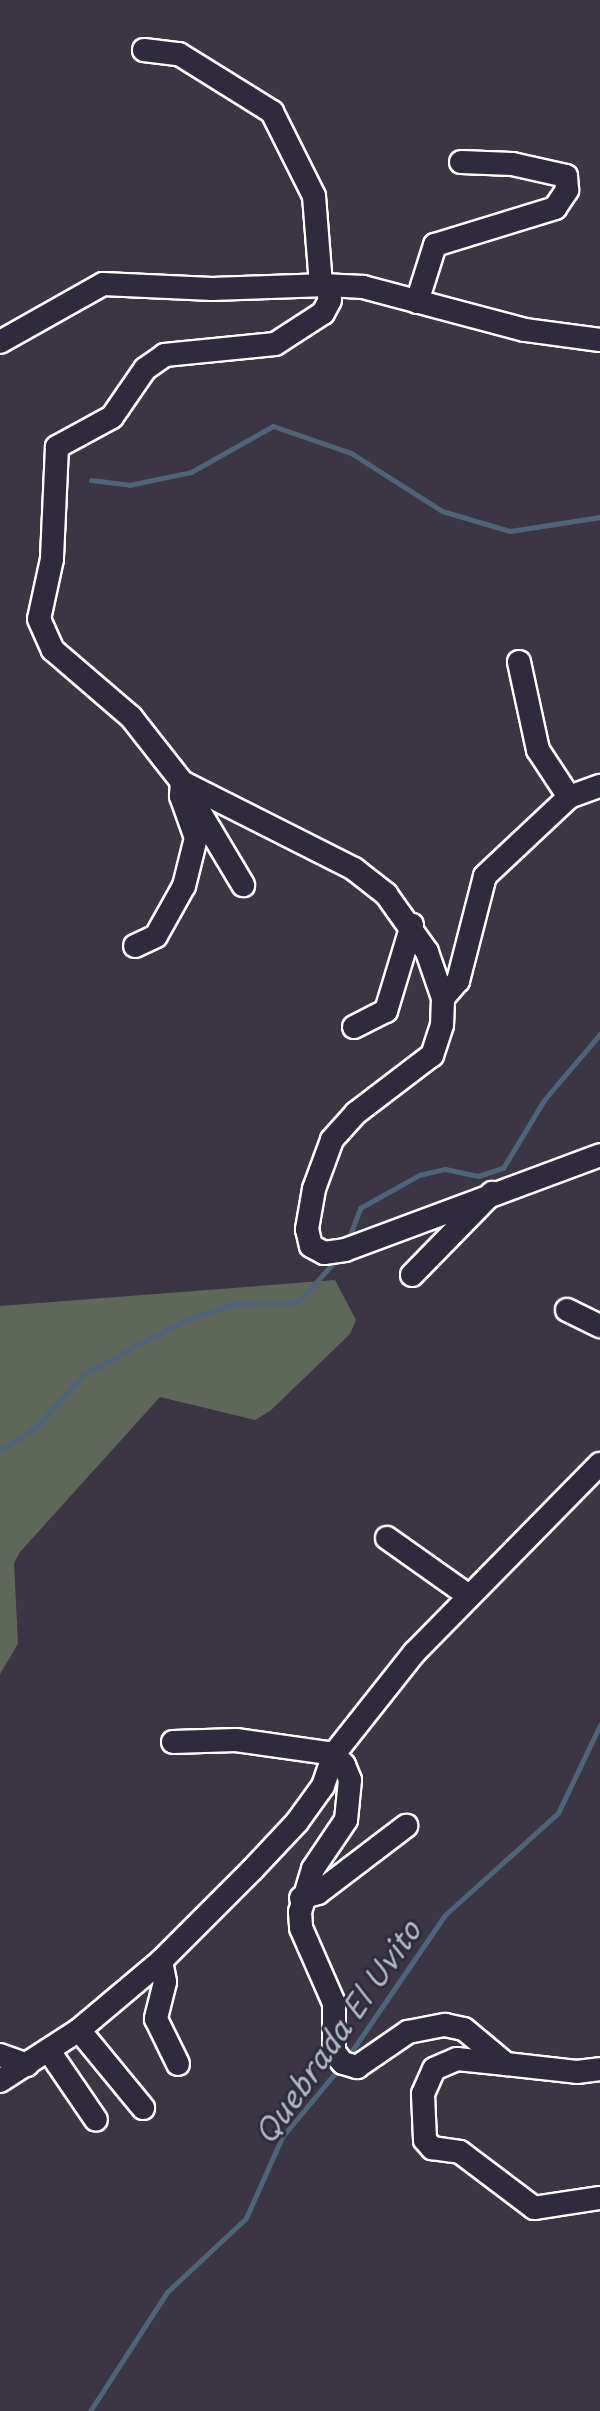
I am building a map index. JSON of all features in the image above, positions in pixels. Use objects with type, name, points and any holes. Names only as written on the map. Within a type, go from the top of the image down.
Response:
[{"type":"street","points":[[144,50],[179,54],[272,112],[314,196],[324,285],[330,300],[323,313],[282,340],[165,355],[153,361],[112,417],[68,437],[55,453],[52,559],[39,619],[43,637],[131,717],[182,782],[243,885]]},
{"type":"street","points":[[417,302],[435,245],[555,208],[567,190],[566,176],[512,164],[461,162]]},
{"type":"street","points":[[0,342],[103,284],[212,289],[324,285],[363,287],[525,330],[600,340]]},
{"type":"street","points":[[519,662],[538,750],[569,797]]},
{"type":"street","points":[[182,782],[354,869],[386,894],[412,925],[443,998],[442,1025],[432,1055],[356,1113],[332,1140],[314,1189],[307,1229],[311,1246],[324,1253],[345,1250],[492,1192],[600,1155]]},
{"type":"street","points":[[135,946],[156,936],[184,886],[196,838],[181,796],[182,782]]},
{"type":"street","points":[[443,998],[458,981],[485,876],[569,797],[600,786]]},
{"type":"street","points":[[354,1027],[386,1011],[412,925]]},
{"type":"street","points":[[412,1275],[492,1192]]},
{"type":"street","points":[[567,1310],[600,1326]]},
{"type":"street","points":[[0,2081],[79,2030],[161,1961],[297,1822],[323,1786],[334,1754],[414,1653],[600,1464]]},
{"type":"street","points":[[387,1538],[469,1596]]},
{"type":"street","points":[[173,1742],[236,1740],[334,1754]]},
{"type":"street","points":[[334,1754],[350,1780],[346,1820],[301,1898],[301,1928],[334,2003],[334,2052],[343,2063],[357,2067],[408,2032],[445,2025],[464,2029],[506,2064]]},
{"type":"street","points":[[301,1898],[318,1893],[406,1826]]},
{"type":"street","points":[[161,1961],[165,1982],[156,2019],[178,2064]]},
{"type":"street","points":[[79,2030],[143,2108]]},
{"type":"street","points":[[49,2051],[96,2120]]},
{"type":"street","points":[[0,2055],[27,2065]]},
{"type":"street","points":[[600,2069],[577,2072],[457,2059],[434,2069],[423,2094],[425,2140],[432,2148],[469,2158],[534,2208],[600,2198]]},
{"type":"green space","points":[[335,1280],[356,1320],[350,1334],[270,1411],[255,1420],[160,1397],[20,1552],[14,1563],[18,1644],[0,1674],[0,1306]]},
{"type":"waterway","points":[[91,480],[129,485],[191,472],[273,426],[351,453],[442,511],[510,531],[600,517]]},
{"type":"waterway","points":[[348,1240],[360,1208],[419,1175],[445,1169],[478,1176],[503,1168],[544,1100],[600,1034]]},
{"type":"waterway","points":[[0,1450],[35,1428],[84,1374],[187,1319],[234,1304],[298,1302],[337,1259]]},
{"type":"waterway","name":"Quebrada El Uvito","points":[[347,2058],[445,1915],[558,1813],[600,1725]]},
{"type":"waterway","name":"Quebrada El Uvito","points":[[90,2411],[167,2292],[246,2218],[282,2137],[341,2066]]}]
